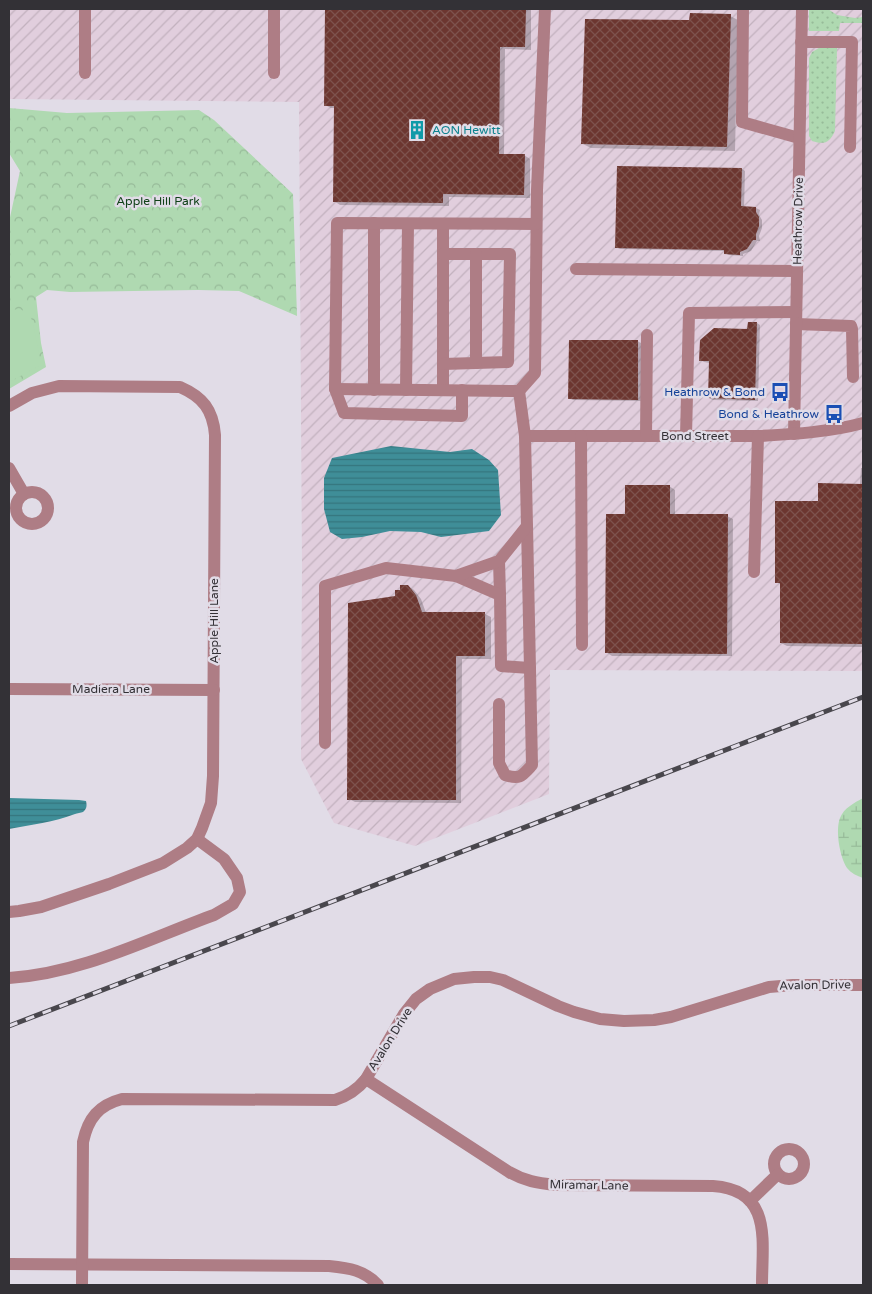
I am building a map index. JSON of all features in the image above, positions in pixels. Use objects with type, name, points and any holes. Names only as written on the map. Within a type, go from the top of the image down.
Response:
[{"type":"street","points":[[85,9],[85,73]]},
{"type":"street","points":[[274,9],[274,73]]},
{"type":"street","points":[[499,704],[499,763],[505,775],[514,778],[522,775],[532,765],[525,436],[519,391],[535,373],[536,190],[546,9]]},
{"type":"street","points":[[743,9],[742,122],[799,138]]},
{"type":"street","name":"Heathrow Drive","points":[[794,434],[802,9]]},
{"type":"street","points":[[801,42],[852,42],[850,147]]},
{"type":"street","points":[[462,390],[462,416],[344,413],[335,389],[337,223],[536,224]]},
{"type":"street","points":[[374,224],[374,390]]},
{"type":"street","points":[[406,390],[408,224]]},
{"type":"street","points":[[443,224],[443,390]]},
{"type":"street","points":[[443,254],[510,254],[508,362],[443,364]]},
{"type":"street","points":[[476,254],[476,363]]},
{"type":"street","points":[[576,269],[797,271]]},
{"type":"street","points":[[686,436],[689,312],[796,318],[851,326],[853,377]]},
{"type":"street","points":[[646,436],[647,335]]},
{"type":"street","name":"Apple Hill Lane","points":[[9,406],[32,393],[59,386],[180,387],[203,401],[208,409],[214,424],[215,435],[214,776],[211,804],[197,839]]},
{"type":"street","points":[[335,389],[519,391]]},
{"type":"street","name":"Bond Street","points":[[525,436],[758,436],[845,428],[863,423]]},
{"type":"street","points":[[581,436],[582,645]]},
{"type":"street","points":[[754,572],[758,436]]},
{"type":"street","points":[[9,468],[24,494]]},
{"type":"street","points":[[456,576],[499,561],[527,526]]},
{"type":"street","points":[[499,561],[501,666],[530,668]]},
{"type":"street","points":[[325,743],[325,586],[386,568],[456,576],[500,595]]},
{"type":"street","name":"Madiera Lane","points":[[9,688],[214,690]]},
{"type":"street","points":[[9,912],[41,907],[109,884],[163,863],[187,848],[197,839],[224,859],[237,878],[240,892],[233,904],[214,915],[86,964],[24,977],[9,978]]},
{"type":"street","name":"Avalon Drive","points":[[82,1285],[83,1142],[85,1130],[96,1112],[112,1102],[122,1100],[335,1100],[352,1093],[360,1087],[404,1014],[416,1000],[430,989],[454,979],[490,977],[503,980],[574,1012],[600,1019],[624,1021],[654,1020],[671,1017],[769,987],[793,984],[863,985]]},
{"type":"street","name":"Miramar Lane","points":[[366,1079],[517,1177],[535,1183],[555,1185],[726,1187],[742,1194],[750,1201]]},
{"type":"street","points":[[762,1285],[762,1232],[759,1215],[750,1201],[778,1174]]},
{"type":"street","points":[[9,1264],[309,1266],[346,1268],[362,1272],[378,1285]]},
{"type":"shaded area","points":[[9,9],[863,9],[863,671],[550,670],[549,794],[415,846],[334,823],[301,759],[302,565],[299,102],[9,99]]},
{"type":"green space","points":[[809,9],[828,9],[837,15],[855,18],[863,17],[863,23],[840,23],[839,31],[809,31]]},
{"type":"green space","points":[[819,48],[837,48],[835,131],[829,140],[823,143],[812,141],[809,136],[809,58],[812,52]]},
{"type":"green space","name":"Apple Hill Park","points":[[9,108],[67,113],[199,110],[214,120],[293,194],[297,316],[239,291],[70,292],[47,290],[36,297],[41,343],[46,367],[9,389],[9,222],[20,171],[9,153]]},
{"type":"green space","points":[[9,309],[22,310],[30,314],[41,365],[9,382]]},
{"type":"green space","points":[[863,798],[863,878],[850,871],[844,863],[840,851],[838,830],[840,818],[844,811]]},
{"type":"water","points":[[391,446],[450,452],[472,449],[489,460],[498,470],[501,515],[489,531],[441,537],[421,532],[390,531],[342,539],[330,532],[324,509],[324,478],[332,458]]},
{"type":"water","points":[[9,798],[79,800],[86,801],[87,805],[82,812],[67,817],[9,829]]},
{"type":"building","name":"AON Hewitt","points":[[325,9],[526,9],[525,47],[500,47],[499,154],[525,154],[524,195],[443,194],[443,203],[333,202],[334,106],[324,106]]},
{"type":"building","points":[[690,13],[731,14],[727,147],[581,144],[585,19],[689,20]]},
{"type":"building","points":[[617,166],[742,168],[741,206],[756,207],[759,226],[756,240],[753,240],[747,249],[740,252],[740,255],[724,254],[724,250],[615,248]]},
{"type":"building","points":[[748,322],[757,322],[755,400],[708,398],[709,361],[699,361],[700,340],[714,328],[747,329]]},
{"type":"building","points":[[569,340],[638,340],[638,400],[568,399]]},
{"type":"building","points":[[818,483],[863,484],[863,644],[780,643],[780,583],[775,583],[775,501],[818,501]]},
{"type":"building","points":[[625,485],[670,485],[670,514],[728,514],[727,654],[605,653],[606,514],[625,514]]},
{"type":"building","points":[[400,585],[408,585],[416,595],[422,612],[485,612],[485,656],[456,656],[456,800],[347,800],[348,603],[395,596],[395,590],[400,590]]},
{"type":"railway","points":[[9,1026],[863,697]]},
{"type":"place","name":"AON Hewitt","points":[[417,130]]},
{"type":"place","name":"Heathrow & Bond","points":[[780,392]]},
{"type":"place","name":"Bond & Heathrow","points":[[834,414]]}]
